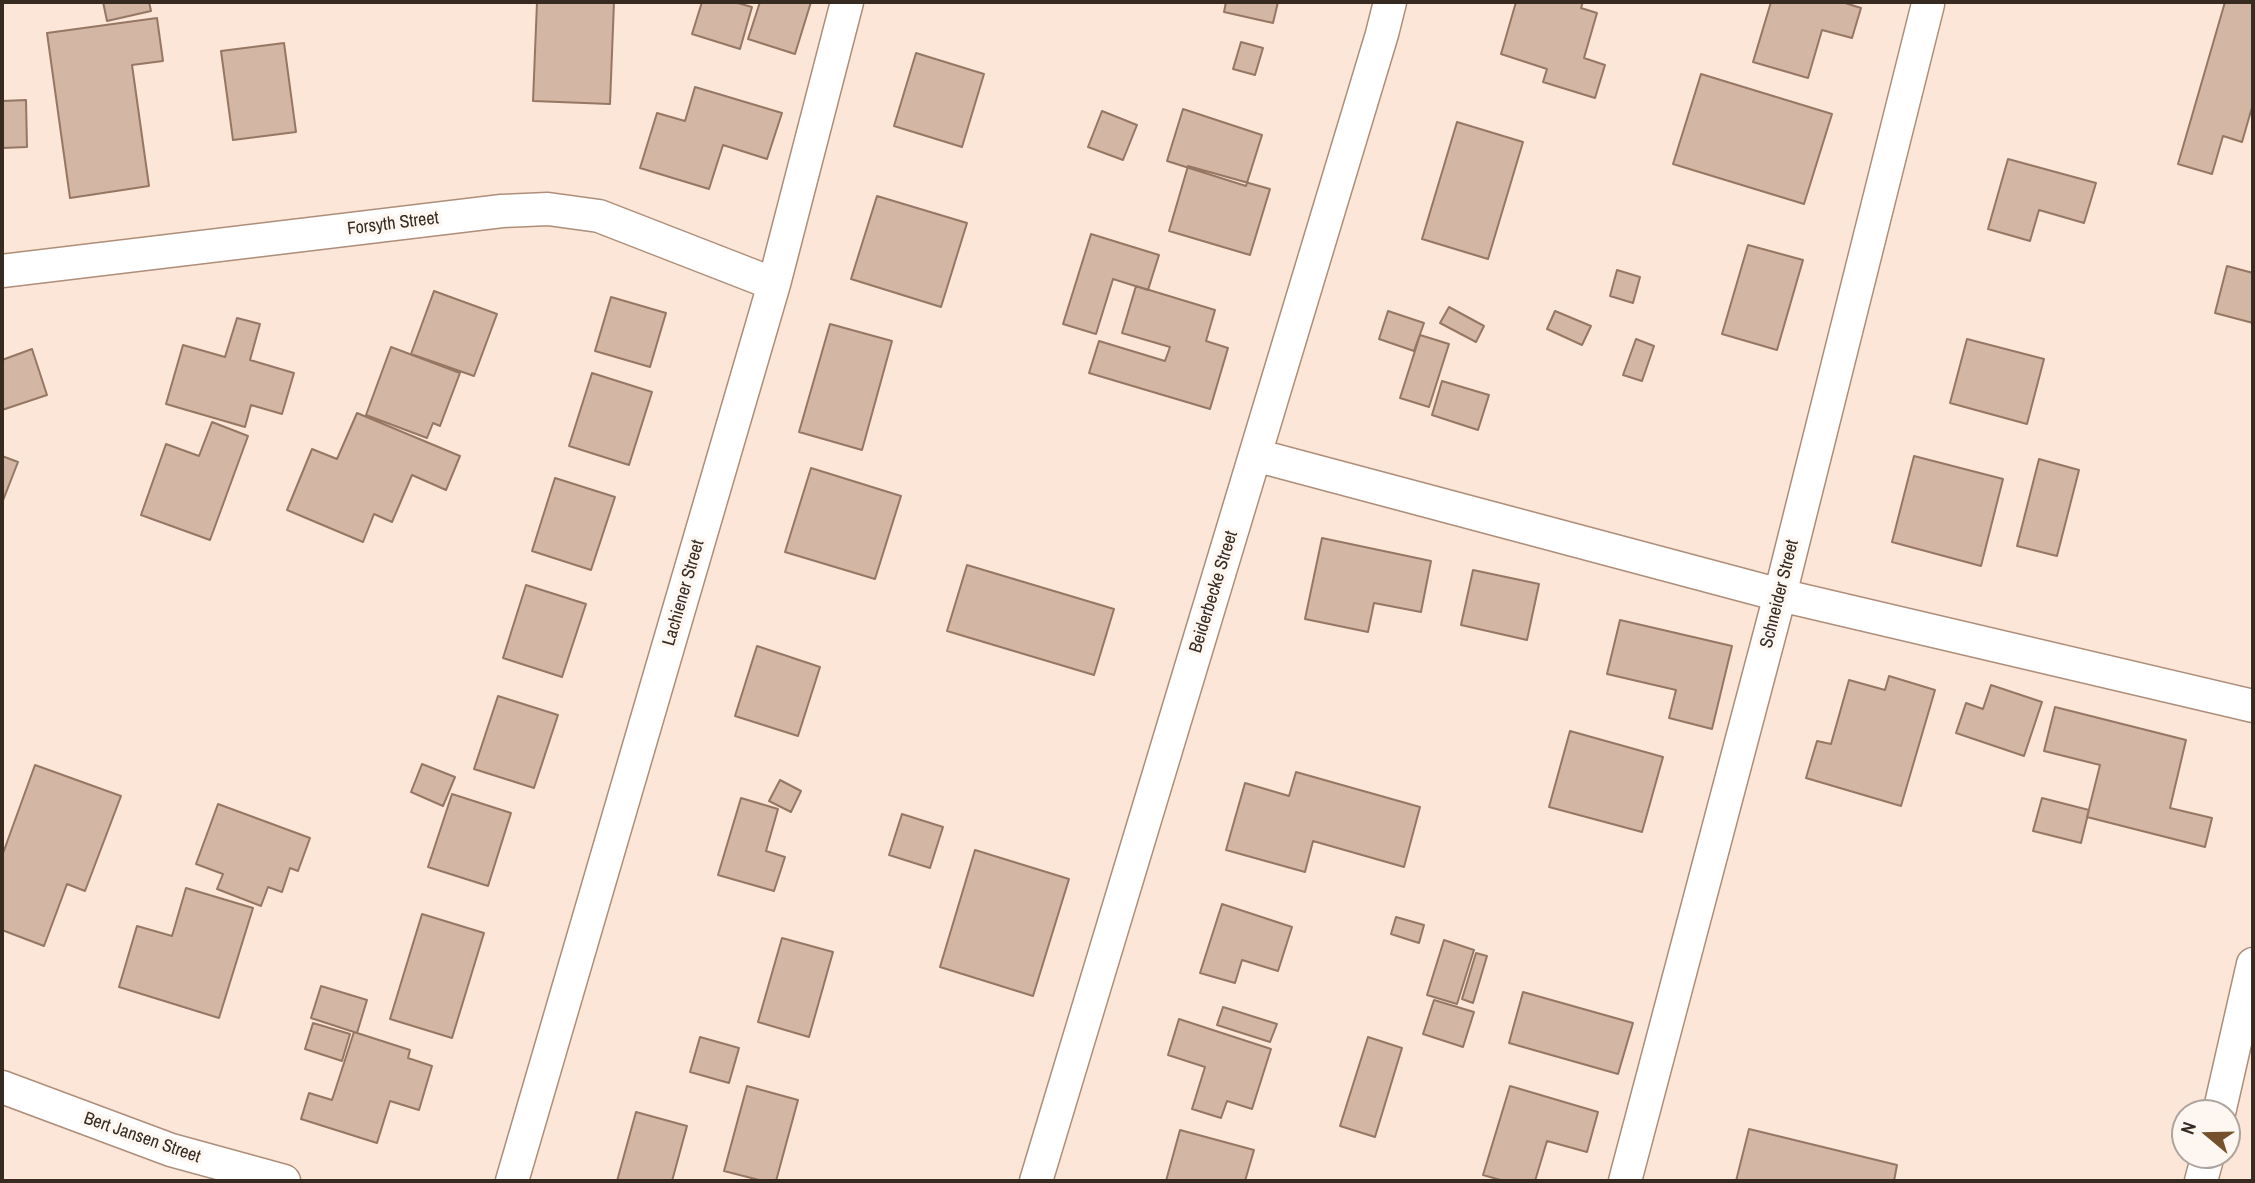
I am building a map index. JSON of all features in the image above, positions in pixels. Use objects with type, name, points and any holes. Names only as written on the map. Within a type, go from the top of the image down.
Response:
[{"type":"street","name":"Lachiener Street","points":[[512,1181],[774,284],[847,2]]},
{"type":"street","name":"Beiderbecke Street","points":[[1036,1181],[1390,2]]},
{"type":"street","name":"Schneider Street","points":[[1625,1181],[1780,595],[1928,4]]},
{"type":"street","name":"Forsyth Street","points":[[2,271],[502,211],[548,209],[599,216],[774,284]]},
{"type":"street","points":[[1255,455],[1780,595],[2253,706]]},
{"type":"street","points":[[2222,1099],[2253,964]]},
{"type":"street","name":"Bert Jansen Street","points":[[2,1087],[171,1150],[284,1181]]},
{"type":"building","points":[[103,2],[149,2],[151,11],[107,21]]},
{"type":"building","points":[[537,2],[614,2],[610,104],[533,101]]},
{"type":"building","points":[[702,2],[734,2],[752,7],[740,49],[692,34]]},
{"type":"building","points":[[760,2],[811,2],[795,54],[748,39]]},
{"type":"building","points":[[1226,2],[1278,2],[1273,23],[1224,12]]},
{"type":"building","points":[[1516,2],[1583,2],[1581,8],[1597,13],[1584,58],[1605,65],[1595,98],[1543,82],[1547,69],[1501,54]]},
{"type":"building","points":[[1771,2],[1842,2],[1861,8],[1852,38],[1822,30],[1808,78],[1753,62]]},
{"type":"building","points":[[2225,2],[2253,2],[2253,104],[2242,142],[2223,136],[2212,174],[2178,164]]},
{"type":"building","points":[[157,18],[163,61],[132,65],[149,186],[70,198],[47,33]]},
{"type":"building","points":[[1241,42],[1263,48],[1255,75],[1233,69]]},
{"type":"building","points":[[284,43],[296,132],[233,140],[221,51]]},
{"type":"building","points":[[916,53],[984,74],[962,147],[894,126]]},
{"type":"building","points":[[1701,74],[1832,114],[1804,204],[1673,164]]},
{"type":"building","points":[[695,87],[782,113],[767,159],[723,145],[709,189],[640,168],[657,113],[685,121]]},
{"type":"building","points":[[26,100],[27,147],[2,148],[2,101]]},
{"type":"building","points":[[1183,109],[1262,135],[1246,186],[1167,161]]},
{"type":"building","points":[[1102,111],[1137,125],[1123,160],[1088,147]]},
{"type":"building","points":[[1457,122],[1523,142],[1488,259],[1422,239]]},
{"type":"building","points":[[2008,159],[2096,183],[2084,223],[2039,210],[2030,241],[1988,229]]},
{"type":"building","points":[[1188,166],[1270,189],[1250,255],[1169,231]]},
{"type":"building","points":[[877,196],[967,223],[941,307],[851,279]]},
{"type":"building","points":[[1091,234],[1159,255],[1148,290],[1113,279],[1096,334],[1063,324]]},
{"type":"building","points":[[1748,245],[1803,260],[1777,350],[1722,334]]},
{"type":"building","points":[[2227,266],[2253,273],[2253,323],[2215,313]]},
{"type":"building","points":[[1617,270],[1640,277],[1633,303],[1610,296]]},
{"type":"building","points":[[1136,286],[1215,310],[1206,341],[1228,348],[1210,409],[1089,373],[1099,341],[1165,361],[1170,347],[1122,333]]},
{"type":"building","points":[[434,291],[497,314],[474,376],[411,354]]},
{"type":"building","points":[[611,297],[666,313],[650,367],[595,351]]},
{"type":"building","points":[[1449,307],[1484,326],[1476,342],[1440,323]]},
{"type":"building","points":[[1388,311],[1424,323],[1414,351],[1379,339]]},
{"type":"building","points":[[1555,311],[1591,326],[1582,345],[1547,329]]},
{"type":"building","points":[[237,318],[260,324],[250,360],[294,373],[282,414],[251,405],[245,427],[166,404],[183,345],[225,357]]},
{"type":"building","points":[[830,324],[892,341],[862,450],[799,432]]},
{"type":"building","points":[[1420,335],[1449,344],[1429,407],[1400,398]]},
{"type":"building","points":[[1636,339],[1654,346],[1642,381],[1623,375]]},
{"type":"building","points":[[1967,339],[2044,359],[2027,424],[1950,403]]},
{"type":"building","points":[[391,347],[460,373],[440,426],[433,423],[427,438],[366,415]]},
{"type":"building","points":[[32,349],[47,395],[2,410],[2,360]]},
{"type":"building","points":[[592,373],[652,392],[629,465],[569,446]]},
{"type":"building","points":[[1442,381],[1489,395],[1478,430],[1432,415]]},
{"type":"building","points":[[357,413],[460,456],[446,490],[412,475],[392,522],[374,514],[363,542],[287,510],[312,449],[337,459]]},
{"type":"building","points":[[212,422],[248,436],[210,540],[141,515],[166,444],[199,456]]},
{"type":"building","points":[[2,456],[18,462],[2,503]]},
{"type":"building","points":[[1914,456],[2003,479],[1981,566],[1892,542]]},
{"type":"building","points":[[2039,459],[2079,470],[2057,556],[2017,546]]},
{"type":"building","points":[[811,468],[901,496],[875,579],[785,552]]},
{"type":"building","points":[[555,478],[615,497],[591,570],[532,551]]},
{"type":"building","points":[[1322,538],[1431,561],[1421,612],[1374,603],[1368,632],[1305,619]]},
{"type":"building","points":[[967,565],[1114,609],[1094,675],[947,631]]},
{"type":"building","points":[[1473,570],[1539,584],[1527,640],[1461,625]]},
{"type":"building","points":[[526,585],[586,604],[562,677],[503,658]]},
{"type":"building","points":[[1620,620],[1732,646],[1712,729],[1669,718],[1676,690],[1607,674]]},
{"type":"building","points":[[757,646],[820,667],[798,736],[735,716]]},
{"type":"building","points":[[1889,676],[1935,690],[1901,806],[1806,778],[1817,741],[1831,744],[1849,680],[1885,690]]},
{"type":"building","points":[[1991,685],[2042,702],[2024,756],[1956,733],[1966,703],[1983,709]]},
{"type":"building","points":[[498,696],[558,715],[534,788],[474,769]]},
{"type":"building","points":[[2055,707],[2186,740],[2170,808],[2212,818],[2205,847],[2087,817],[2100,765],[2044,751]]},
{"type":"building","points":[[1570,731],[1663,757],[1642,832],[1549,807]]},
{"type":"building","points":[[422,764],[455,777],[443,806],[411,792]]},
{"type":"building","points":[[35,765],[121,796],[85,891],[67,884],[44,946],[2,930],[2,856]]},
{"type":"building","points":[[1296,772],[1420,807],[1404,867],[1313,841],[1305,872],[1226,850],[1245,783],[1289,796]]},
{"type":"building","points":[[780,780],[801,791],[791,812],[769,801]]},
{"type":"building","points":[[452,794],[511,813],[488,886],[428,867]]},
{"type":"building","points":[[741,798],[778,809],[766,851],[785,857],[774,891],[718,875]]},
{"type":"building","points":[[2042,798],[2089,810],[2081,843],[2033,831]]},
{"type":"building","points":[[218,804],[310,838],[298,871],[290,868],[282,892],[268,887],[261,906],[217,889],[223,874],[196,864]]},
{"type":"building","points":[[902,814],[943,827],[930,868],[889,855]]},
{"type":"building","points":[[975,850],[1069,879],[1033,996],[940,967]]},
{"type":"building","points":[[186,888],[253,908],[219,1018],[119,987],[137,926],[172,936]]},
{"type":"building","points":[[1222,904],[1292,927],[1278,971],[1242,960],[1235,983],[1200,973]]},
{"type":"building","points":[[422,914],[484,933],[452,1038],[390,1019]]},
{"type":"building","points":[[1396,917],[1424,925],[1419,943],[1391,934]]},
{"type":"building","points":[[782,938],[833,952],[809,1037],[758,1022]]},
{"type":"building","points":[[1444,940],[1474,950],[1457,1004],[1427,995]]},
{"type":"building","points":[[1476,953],[1487,956],[1473,1003],[1462,999]]},
{"type":"building","points":[[321,986],[367,1000],[357,1033],[311,1018]]},
{"type":"building","points":[[1523,992],[1633,1023],[1618,1074],[1509,1043]]},
{"type":"building","points":[[1434,1000],[1474,1012],[1463,1047],[1423,1034]]},
{"type":"building","points":[[1223,1007],[1277,1024],[1270,1042],[1217,1025]]},
{"type":"building","points":[[1179,1019],[1271,1049],[1252,1109],[1227,1101],[1221,1118],[1192,1109],[1205,1067],[1168,1055]]},
{"type":"building","points":[[313,1023],[350,1034],[342,1061],[305,1049]]},
{"type":"building","points":[[354,1032],[410,1050],[408,1058],[432,1066],[419,1110],[390,1101],[377,1143],[301,1119],[309,1093],[332,1100]]},
{"type":"building","points":[[700,1037],[739,1048],[729,1083],[690,1072]]},
{"type":"building","points":[[1368,1037],[1402,1048],[1375,1137],[1340,1126]]},
{"type":"building","points":[[747,1086],[798,1100],[776,1181],[763,1181],[724,1171]]},
{"type":"building","points":[[1510,1086],[1598,1112],[1587,1152],[1547,1141],[1535,1181],[1504,1181],[1483,1175]]},
{"type":"building","points":[[636,1112],[687,1126],[672,1181],[617,1181]]},
{"type":"building","points":[[1749,1129],[1897,1165],[1894,1181],[1736,1181]]},
{"type":"building","points":[[1180,1130],[1254,1150],[1245,1181],[1166,1181]]}]
